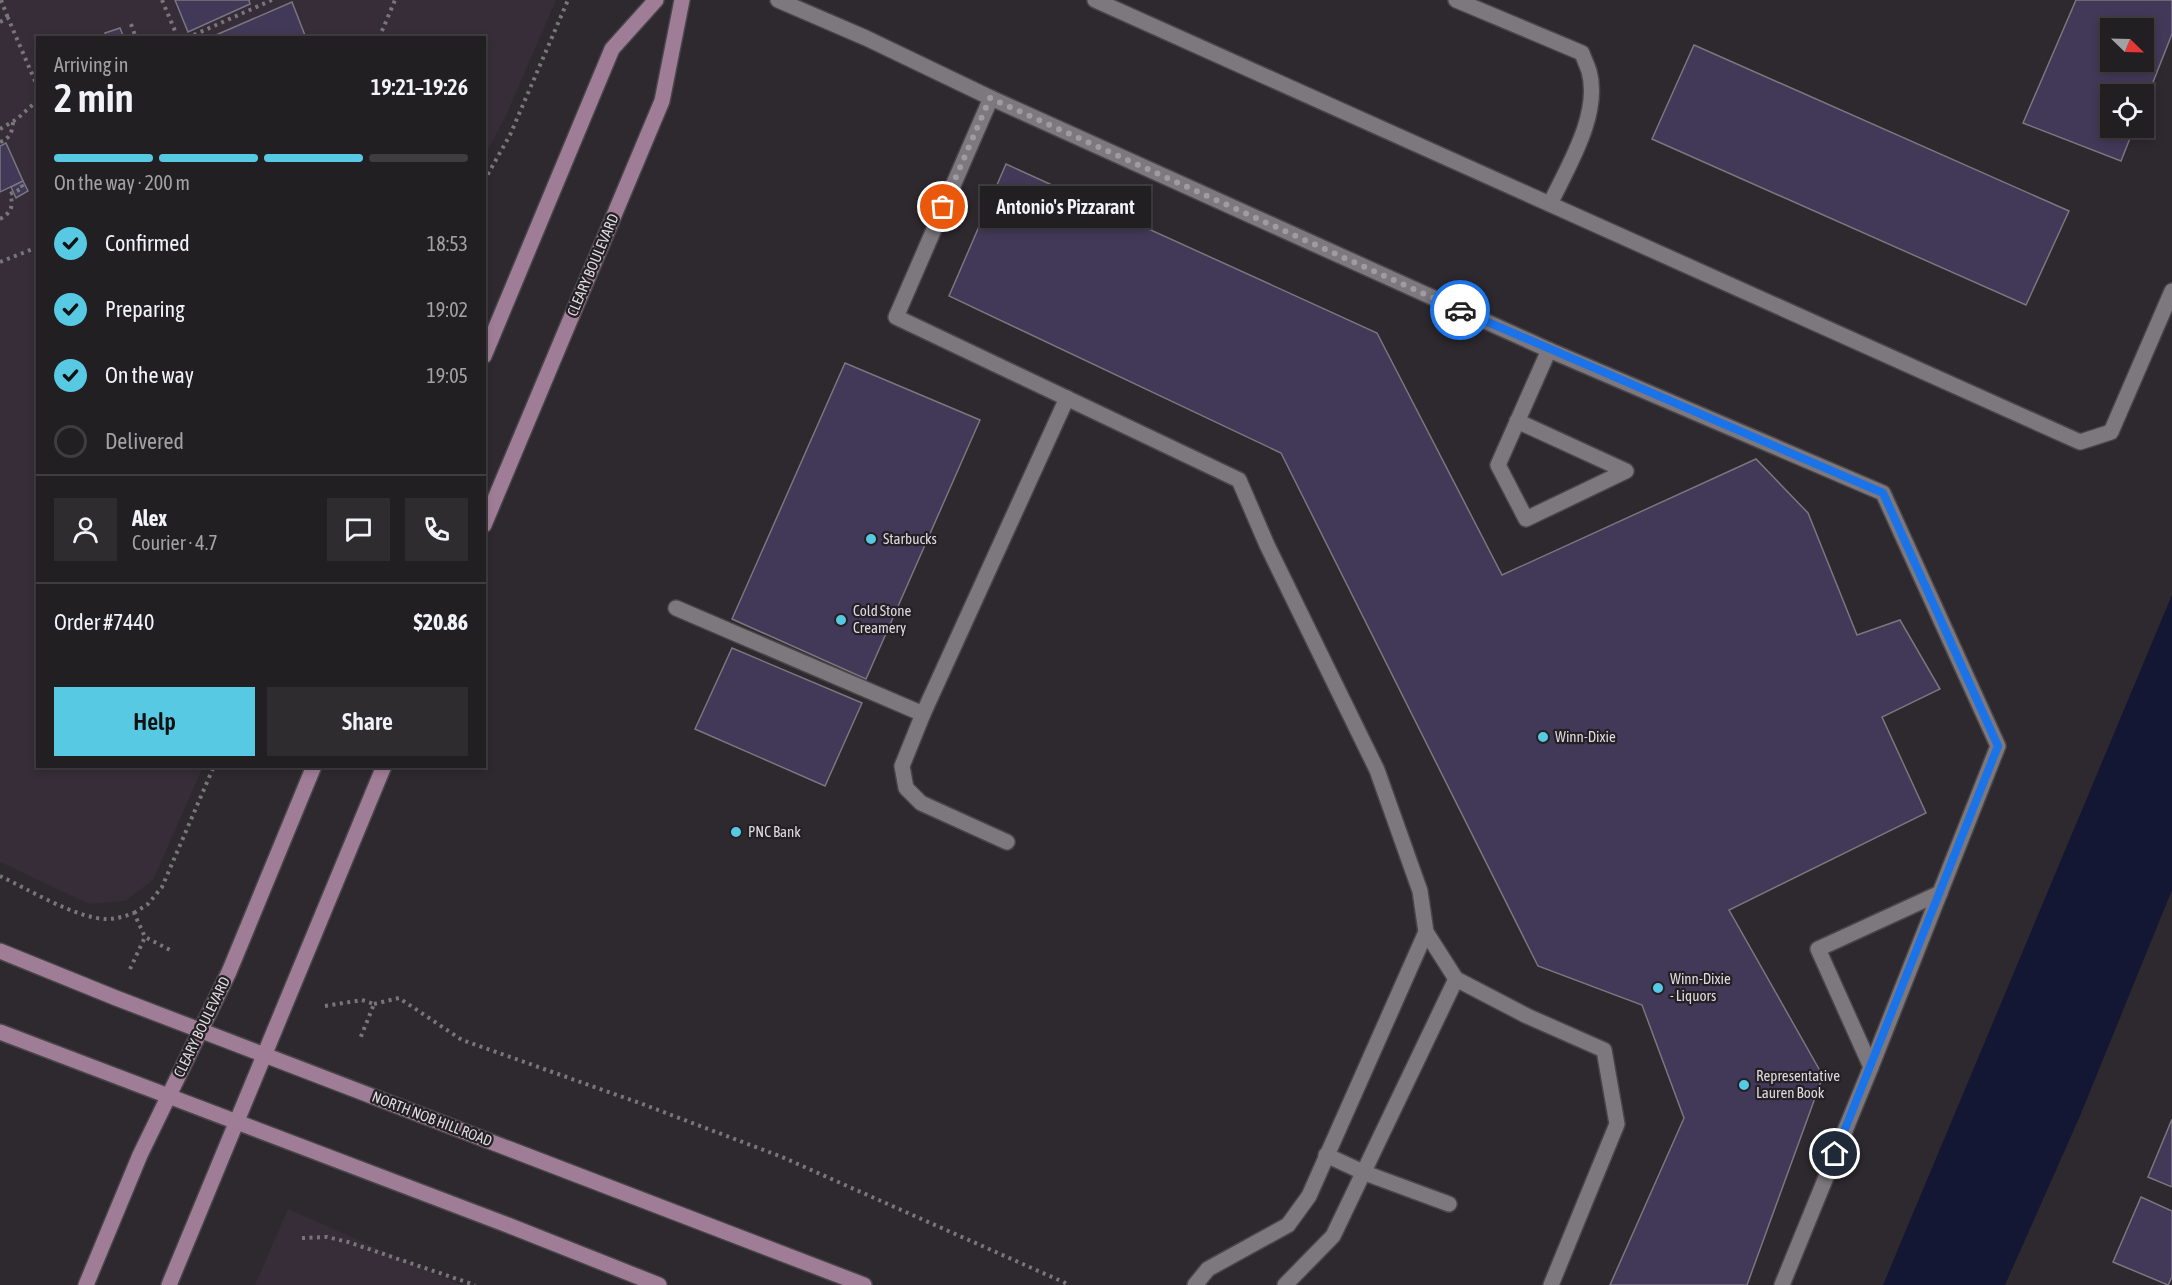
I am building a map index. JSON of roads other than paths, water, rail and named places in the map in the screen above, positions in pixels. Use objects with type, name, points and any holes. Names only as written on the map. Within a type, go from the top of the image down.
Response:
[{"type":"street","points":[[486,351],[612,49],[656,0]]},
{"type":"street","name":"CLEARY BOULEVARD","points":[[486,520],[662,101],[682,0]]},
{"type":"street","name":"CLEARY BOULEVARD","points":[[86,1285],[140,1155],[229,972],[313,768]]},
{"type":"street","points":[[169,1285],[383,768]]},
{"type":"street","name":"NORTH NOB HILL ROAD","points":[[0,951],[864,1285]]},
{"type":"street","points":[[0,1032],[659,1285]]},
{"type":"lane","points":[[778,0],[1549,350],[1883,493],[1998,746],[1782,1285]]},
{"type":"lane","points":[[1095,0],[2080,442],[2111,432],[2172,291]]},
{"type":"lane","points":[[1456,0],[1582,53],[1589,72],[1591,95],[1585,128],[1550,204]]},
{"type":"lane","points":[[990,98],[896,317],[1239,480],[1377,770],[1420,891],[1426,932],[1456,979],[1527,1016],[1604,1050],[1617,1125],[1551,1285]]},
{"type":"lane","points":[[1517,421],[1626,471],[1526,519],[1498,465],[1517,421],[1549,350]]},
{"type":"lane","points":[[1008,842],[921,803],[906,788],[902,766],[923,714],[1067,398]]},
{"type":"lane","points":[[676,608],[923,714]]},
{"type":"lane","points":[[1871,1067],[1818,949],[1940,893]]},
{"type":"lane","points":[[1195,1285],[1208,1269],[1288,1225],[1309,1196],[1426,932]]},
{"type":"lane","points":[[1285,1285],[1333,1236],[1456,979]]},
{"type":"lane","points":[[1326,1155],[1365,1173],[1449,1204]]},
{"type":"water","points":[[2172,595],[2172,890],[2080,1116],[2005,1285],[1883,1285]]},
{"type":"place","name":"Antonio's Pizzarant","points":[[943,207]]},
{"type":"place","name":"Starbucks","points":[[871,539]]},
{"type":"place","name":"Cold Stone Creamery","points":[[841,620]]},
{"type":"place","name":"Winn-Dixie","points":[[1543,737]]},
{"type":"place","name":"PNC Bank","points":[[736,832]]},
{"type":"place","name":"Winn-Dixie - Liquors","points":[[1658,988]]},
{"type":"place","name":"Representative Lauren Book","points":[[1744,1085]]}]
